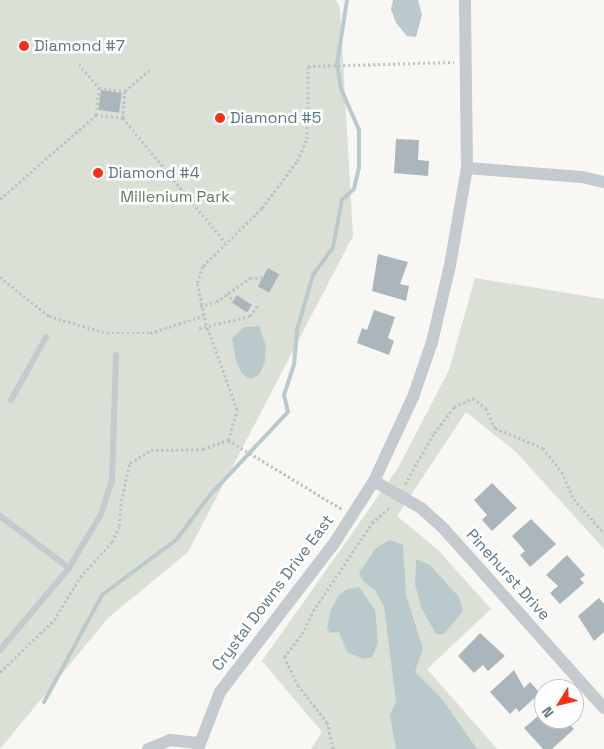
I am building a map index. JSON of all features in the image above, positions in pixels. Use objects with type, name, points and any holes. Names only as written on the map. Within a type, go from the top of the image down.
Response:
[{"type":"street","name":"Crystal Downs Drive East","points":[[148,749],[170,740],[198,746],[220,692],[333,545],[374,481],[413,397],[432,342],[450,265],[466,168],[465,0]]},
{"type":"street","points":[[466,168],[582,177],[604,182]]},
{"type":"street","name":"Pinehurst Drive","points":[[374,481],[421,508],[444,529],[604,708]]},
{"type":"lane","points":[[11,400],[46,337]]},
{"type":"lane","points":[[0,650],[69,568],[101,514],[112,482],[116,355]]},
{"type":"lane","points":[[0,516],[69,568]]},
{"type":"path","points":[[228,440],[237,410],[206,326],[200,306],[197,283],[203,266],[225,242],[262,208],[297,161],[307,139],[308,66],[466,63]]},
{"type":"path","points":[[79,64],[99,88],[125,91]]},
{"type":"path","points":[[149,70],[125,91],[123,118],[225,242]]},
{"type":"path","points":[[0,199],[96,115],[99,88]]},
{"type":"path","points":[[96,115],[123,118]]},
{"type":"path","points":[[200,306],[226,294],[250,278],[263,276]]},
{"type":"path","points":[[0,278],[49,316],[107,333],[150,333],[203,316]]},
{"type":"path","points":[[226,294],[234,300]]},
{"type":"path","points":[[199,328],[250,316],[258,305]]},
{"type":"path","points":[[333,749],[327,723],[298,686],[284,657],[302,634],[313,610],[372,523],[390,508],[399,495],[434,433],[454,406],[473,398],[486,408],[495,428],[543,448],[562,472],[574,499],[604,533]]},
{"type":"path","points":[[228,440],[352,515]]},
{"type":"path","points":[[0,672],[54,620],[80,577],[112,542],[119,526],[125,479],[133,459],[151,450],[203,450],[228,440]]},
{"type":"green space","name":"Millenium Park","points":[[0,0],[336,0],[340,8],[353,236],[188,552],[108,618],[0,749]]},
{"type":"green space","points":[[475,278],[604,299],[604,549],[516,452],[466,412],[397,516],[439,551],[491,609],[427,669],[497,749],[311,749],[322,732],[262,661],[398,468],[449,370]]},
{"type":"shaded area","points":[[393,0],[418,0],[422,15],[416,37],[407,36],[396,23],[391,9]]},
{"type":"shaded area","points":[[259,326],[266,346],[265,361],[259,375],[250,379],[242,374],[236,360],[232,338],[244,327]]},
{"type":"shaded area","points":[[390,540],[403,545],[406,595],[423,649],[415,672],[442,699],[477,749],[396,749],[390,715],[396,701],[384,607],[375,590],[363,581],[359,573],[376,548]]},
{"type":"shaded area","points":[[416,559],[430,565],[459,597],[463,611],[444,634],[436,634],[421,607],[415,584]]},
{"type":"shaded area","points":[[359,587],[375,610],[378,643],[372,657],[364,659],[347,652],[339,632],[330,633],[327,628],[331,609],[339,595],[347,589]]},
{"type":"building","points":[[101,90],[122,93],[119,113],[98,110]]},
{"type":"building","points":[[396,139],[419,140],[418,160],[429,161],[428,176],[394,173]]},
{"type":"building","points":[[378,254],[408,262],[400,284],[409,286],[406,301],[372,291]]},
{"type":"building","points":[[268,268],[279,274],[269,293],[258,286]]},
{"type":"building","points":[[237,295],[252,305],[247,313],[232,302]]},
{"type":"building","points":[[374,310],[395,317],[388,338],[394,341],[389,355],[357,343],[362,328],[367,330]]},
{"type":"building","points":[[492,483],[517,508],[492,531],[482,520],[487,515],[474,500]]},
{"type":"building","points":[[531,519],[556,544],[530,567],[520,555],[525,551],[512,536]]},
{"type":"building","points":[[567,555],[585,575],[580,579],[584,583],[560,604],[550,593],[558,586],[546,575]]},
{"type":"building","points":[[599,598],[604,604],[604,632],[594,641],[578,616]]},
{"type":"building","points":[[480,633],[505,656],[488,671],[483,665],[474,673],[458,656]]},
{"type":"building","points":[[514,670],[524,688],[530,682],[534,686],[534,698],[519,712],[516,708],[510,714],[490,692]]},
{"type":"building","points":[[534,720],[534,729],[574,729],[552,749],[543,749],[524,728]]},
{"type":"waterway","points":[[44,702],[102,595],[177,539],[210,495],[288,412],[284,395],[294,365],[297,330],[313,275],[333,247],[342,200],[354,189],[359,168],[359,130],[341,89],[337,64],[347,0]]},
{"type":"place","name":"Diamond #7","points":[[24,46]]},
{"type":"place","name":"Diamond #5","points":[[220,118]]},
{"type":"place","name":"Diamond #4","points":[[98,173]]}]
